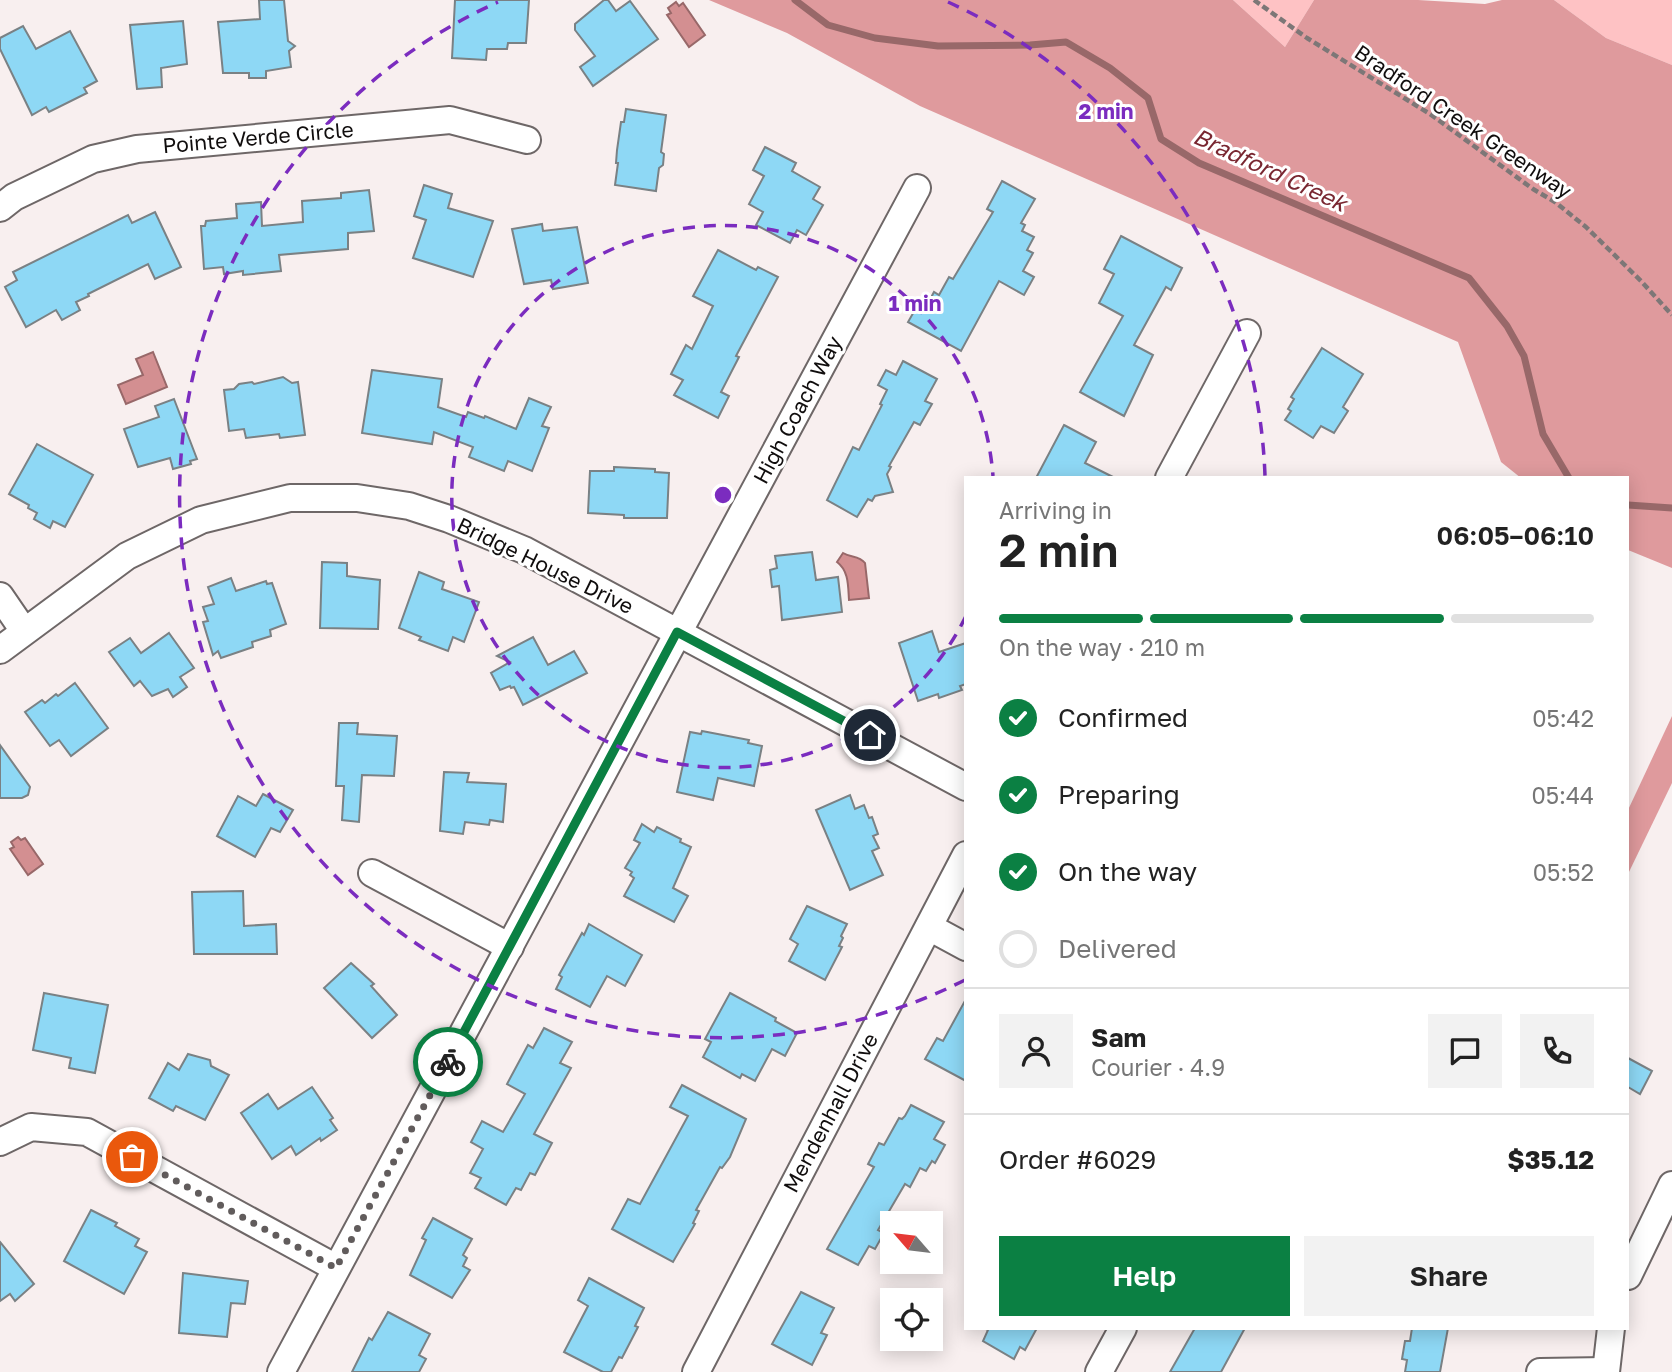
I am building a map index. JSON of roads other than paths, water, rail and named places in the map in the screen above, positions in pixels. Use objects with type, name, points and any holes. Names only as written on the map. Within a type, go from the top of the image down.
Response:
[{"type":"street","name":"Pointe Verde Circle","points":[[0,208],[14,197],[93,159],[137,149],[450,120],[527,140]]},
{"type":"street","name":"High Coach Way","points":[[281,1372],[917,188]]},
{"type":"street","points":[[1170,476],[1247,333]]},
{"type":"street","name":"Bridge House Drive","points":[[0,650],[127,556],[201,520],[290,498],[357,498],[409,506],[462,524],[524,550],[964,786]]},
{"type":"street","points":[[0,596],[24,631]]},
{"type":"street","name":"Mendenhall Drive","points":[[696,1372],[964,859]]},
{"type":"street","points":[[372,873],[510,947]]},
{"type":"street","points":[[929,927],[964,946]]},
{"type":"street","points":[[0,1142],[31,1127],[87,1132],[336,1268]]},
{"type":"street","points":[[1629,1274],[1672,1185]]},
{"type":"street","points":[[1099,1372],[1122,1330]]},
{"type":"street","points":[[1540,1372],[1606,1371],[1611,1330]]},
{"type":"waterway","name":"Bradford Creek","points":[[795,0],[828,25],[875,38],[938,46],[1066,42],[1110,68],[1148,98],[1161,139],[1199,163],[1469,278],[1507,326],[1524,356],[1543,434],[1568,476]]},
{"type":"waterway","name":"Bradford Creek","points":[[1629,505],[1672,508]]}]
